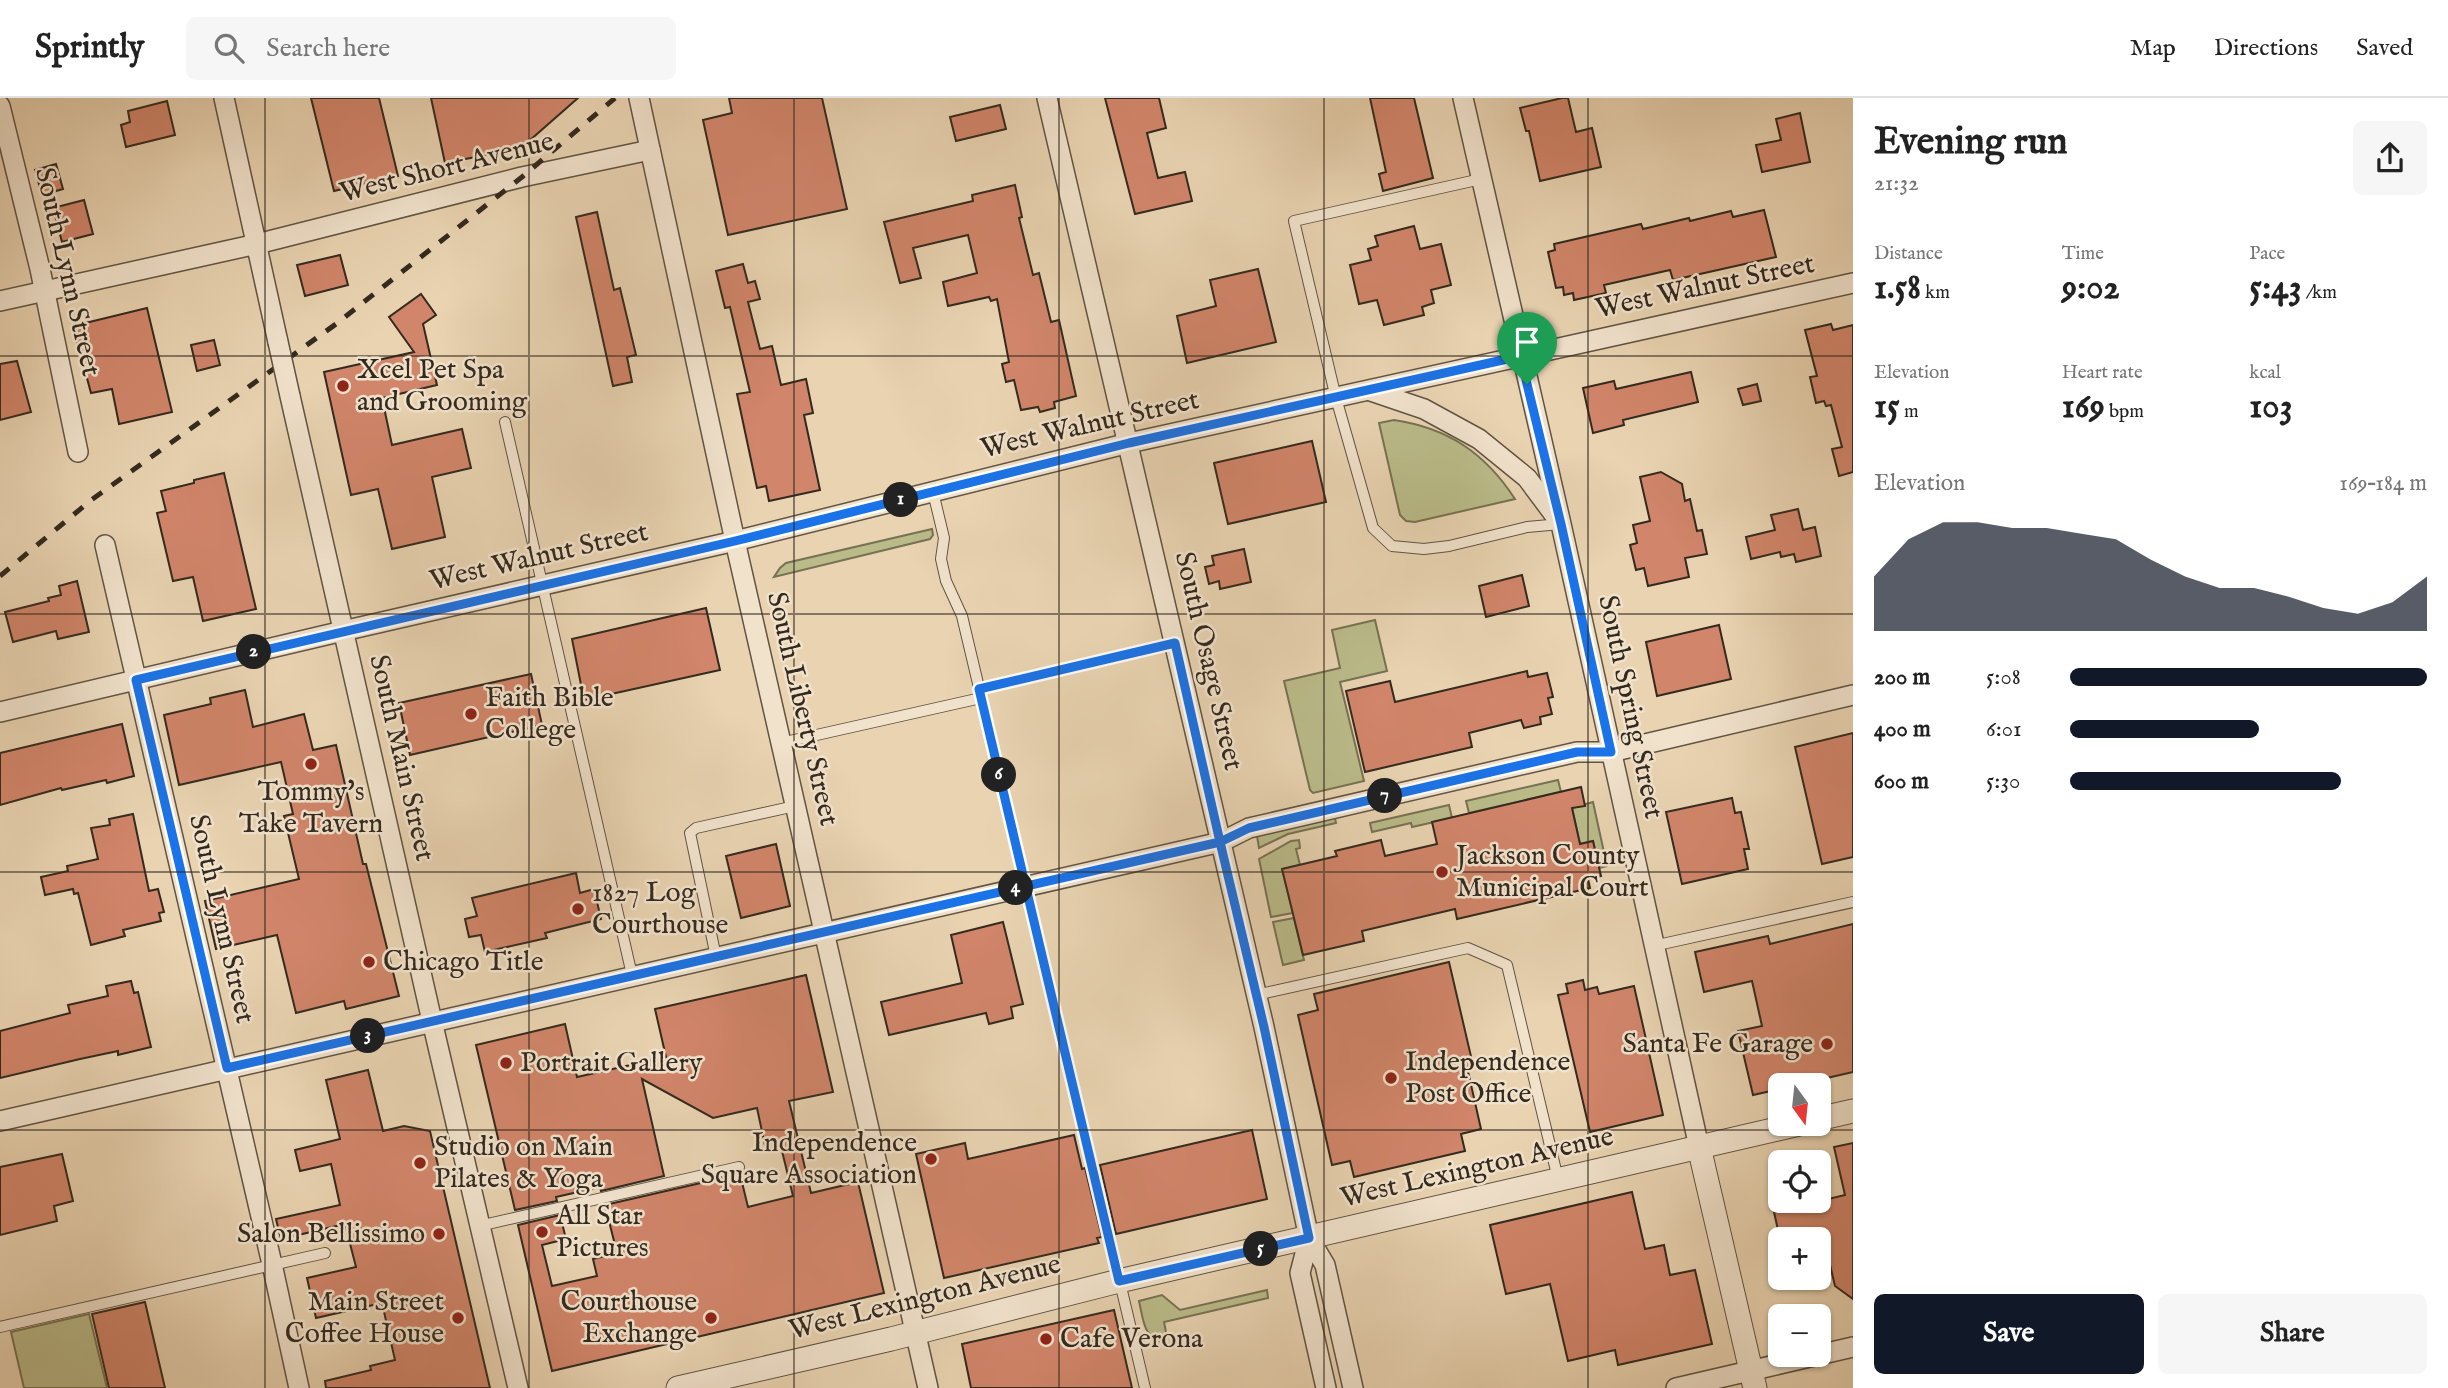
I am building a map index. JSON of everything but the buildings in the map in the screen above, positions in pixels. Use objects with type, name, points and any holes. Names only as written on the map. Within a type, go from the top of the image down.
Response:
[{"type":"street","name":"South Main Street","points":[[224,98],[343,631],[518,1388]]},
{"type":"street","name":"South Liberty Street","points":[[639,98],[735,541],[928,1388]]},
{"type":"street","name":"South Osage Street","points":[[1047,98],[1256,995],[1309,1238]]},
{"type":"street","name":"South Spring Street","points":[[1463,98],[1561,524],[1699,1147]]},
{"type":"street","name":"South Lynn Street","points":[[0,106],[45,291],[78,452]]},
{"type":"street","name":"West Short Avenue","points":[[0,301],[257,244],[522,177],[650,150]]},
{"type":"street","name":"West Walnut Street","points":[[0,712],[735,541],[1129,443],[1853,283]]},
{"type":"street","name":"South Spring Street","points":[[1370,391],[1424,409],[1479,439],[1527,478],[1561,524]]},
{"type":"street","name":"South Lynn Street","points":[[105,545],[299,1388]]},
{"type":"street","points":[[0,1121],[1220,842],[1249,828],[1550,758],[1577,752],[1611,752],[1853,695]]},
{"type":"street","points":[[1831,1116],[1853,1111]]},
{"type":"street","name":"West Lexington Avenue","points":[[678,1388],[1119,1281],[1768,1131]]},
{"type":"street","points":[[1699,1147],[1753,1380]]},
{"type":"street","points":[[1309,1238],[1300,1273],[1326,1388]]},
{"type":"street","points":[[1309,1238],[1325,1265],[1353,1388]]},
{"type":"street","points":[[1676,1388],[1753,1380],[1853,1348]]},
{"type":"lane","points":[[1481,179],[1294,221],[1336,398],[1373,528],[1392,546],[1424,549],[1449,546],[1527,527],[1561,524]]},
{"type":"lane","points":[[505,422],[632,975]]},
{"type":"lane","points":[[933,492],[944,538],[941,559],[946,581],[962,616],[1145,1388]]},
{"type":"lane","points":[[781,743],[1175,643]]},
{"type":"lane","points":[[716,957],[690,833],[696,828],[795,806]]},
{"type":"lane","points":[[1653,946],[1853,902]]},
{"type":"lane","points":[[1256,995],[1468,948],[1507,965],[1558,1180]]},
{"type":"lane","points":[[480,1226],[739,1167]]},
{"type":"lane","points":[[0,1327],[325,1253]]},
{"type":"green space","points":[[1394,420],[1431,429],[1464,445],[1491,468],[1515,499],[1415,522],[1406,521],[1400,515],[1379,423]]},
{"type":"green space","points":[[932,529],[933,535],[930,539],[774,577],[786,563]]},
{"type":"green space","points":[[1375,620],[1387,671],[1340,682],[1364,781],[1313,793],[1310,790],[1284,681],[1340,668],[1332,630]]},
{"type":"green space","points":[[1558,780],[1561,792],[1469,813],[1466,801]]},
{"type":"green space","points":[[1593,802],[1607,866],[1599,868],[1593,841],[1580,844],[1572,808]]},
{"type":"green space","points":[[1449,805],[1452,818],[1412,827],[1411,823],[1372,832],[1370,823]]},
{"type":"green space","points":[[1335,818],[1336,823],[1288,834],[1259,848],[1257,836]]},
{"type":"green space","points":[[1299,840],[1300,848],[1296,849],[1300,865],[1282,869],[1293,913],[1271,917],[1259,859],[1291,841]]},
{"type":"green space","points":[[1294,918],[1304,960],[1283,965],[1273,922]]},
{"type":"green space","points":[[1267,1290],[1268,1298],[1164,1322],[1167,1337],[1162,1342],[1147,1331],[1139,1301],[1162,1295],[1180,1310]]},
{"type":"green space","points":[[89,1314],[107,1388],[24,1388],[11,1332]]},
{"type":"railway","points":[[0,576],[90,501],[336,324],[522,177],[615,98]]},
{"type":"place","name":"Xcel Pet Spa and Grooming","points":[[343,386]]},
{"type":"place","name":"Faith Bible College","points":[[471,714]]},
{"type":"place","name":"Tommy's Take Tavern","points":[[311,764]]},
{"type":"place","name":"Jackson County Municipal Court","points":[[1442,872]]},
{"type":"place","name":"1827 Log Courthouse","points":[[578,909]]},
{"type":"place","name":"Chicago Title","points":[[369,962]]},
{"type":"place","name":"Santa Fe Garage","points":[[1827,1044]]},
{"type":"place","name":"Portrait Gallery","points":[[506,1063]]},
{"type":"place","name":"Independence Post Office","points":[[1391,1078]]},
{"type":"place","name":"Independence Square Association","points":[[931,1159]]},
{"type":"place","name":"Studio on Main Pilates & Yoga","points":[[420,1163]]},
{"type":"place","name":"All Star Pictures","points":[[542,1232]]},
{"type":"place","name":"Salon Bellissimo","points":[[439,1234]]},
{"type":"place","name":"Main Street Coffee House","points":[[458,1318]]},
{"type":"place","name":"Courthouse Exchange","points":[[711,1318]]},
{"type":"place","name":"Cafe Verona","points":[[1046,1339]]},
{"type":"route","points":[[1527,384],[1521,356],[1129,443],[735,541],[136,680],[227,1068],[465,1013],[804,937],[1025,886],[1220,842],[1264,1027],[1309,1238],[1119,1281],[1025,886],[979,689],[1175,643],[1220,842],[1249,828],[1577,752],[1611,752],[1527,384]]}]
